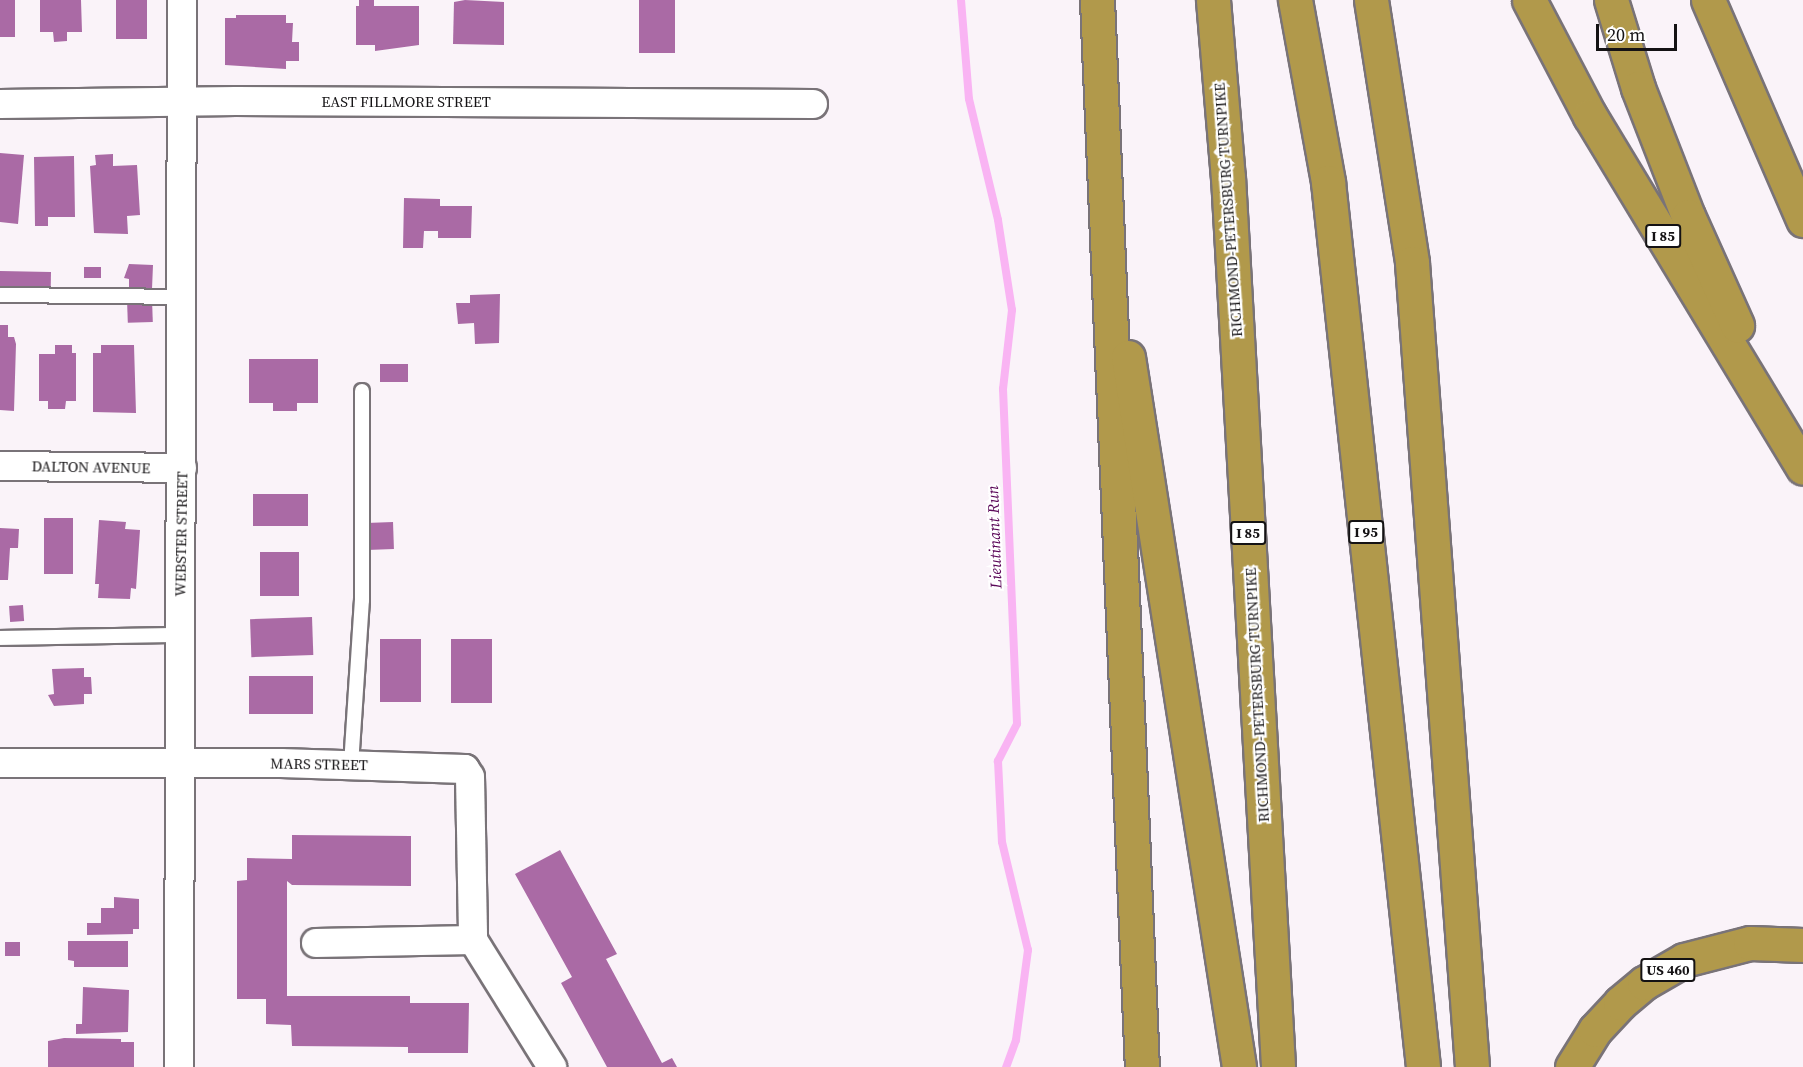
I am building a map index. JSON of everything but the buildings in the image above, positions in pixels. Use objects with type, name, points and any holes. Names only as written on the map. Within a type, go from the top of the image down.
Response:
[{"type":"highway","points":[[1097,0],[1107,215],[1110,383],[1142,1067]]},
{"type":"highway","name":"RICHMOND-PETERSBURG TURNPIKE","points":[[1213,0],[1228,177],[1278,1067]]},
{"type":"highway","name":"I 95","points":[[1295,0],[1328,182],[1423,1067]]},
{"type":"highway","points":[[1371,0],[1412,263],[1472,1067]]},
{"type":"highway","name":"I 85","points":[[1528,0],[1590,116],[1803,468]]},
{"type":"highway","points":[[1611,0],[1638,88],[1688,216],[1803,462]]},
{"type":"highway","points":[[1708,0],[1803,220]]},
{"type":"highway","points":[[1107,215],[1239,1067]]},
{"type":"highway","name":"US 460","points":[[1572,1067],[1594,1030],[1620,1003],[1644,983],[1684,960],[1750,943],[1803,945]]},
{"type":"street","name":"WEBSTER STREET","points":[[178,1067],[183,297],[182,0]]},
{"type":"street","name":"EAST FILLMORE STREET","points":[[0,104],[182,102],[813,104]]},
{"type":"street","name":"DALTON AVENUE","points":[[0,466],[182,468]]},
{"type":"street","name":"MARS STREET","points":[[0,764],[179,763],[465,769],[470,777],[472,940]]},
{"type":"street","points":[[316,943],[472,940],[552,1067]]},
{"type":"lane","points":[[0,295],[183,297]]},
{"type":"lane","points":[[351,765],[362,600],[362,391]]},
{"type":"lane","points":[[0,638],[180,635]]},
{"type":"waterway","name":"Lieutinant Run","points":[[961,0],[969,99],[998,220],[1012,310],[1003,389],[1017,724],[998,761],[1002,842],[1028,950],[1016,1040],[1006,1067]]}]
